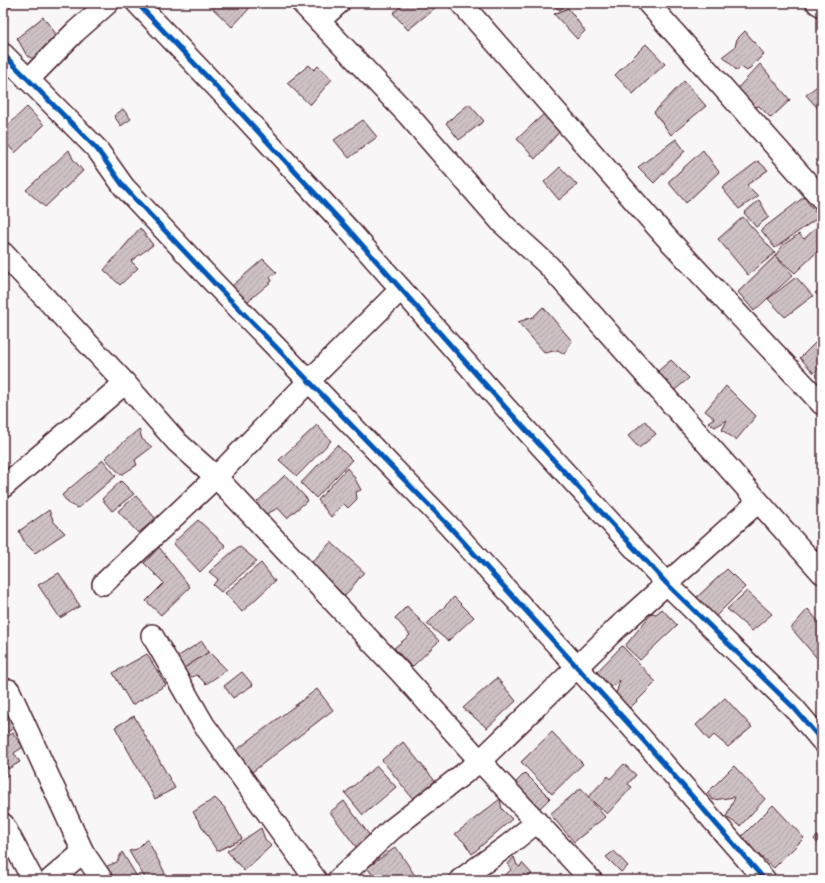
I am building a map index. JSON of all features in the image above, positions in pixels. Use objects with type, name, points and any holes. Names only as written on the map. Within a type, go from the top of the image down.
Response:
[{"type":"street","points":[[28,80],[76,32],[108,3]]},
{"type":"street","points":[[137,3],[265,139],[511,414],[667,584],[794,708],[822,741]]},
{"type":"street","points":[[302,3],[409,116],[503,224],[549,266],[822,573]]},
{"type":"street","points":[[319,21],[339,3]]},
{"type":"street","points":[[461,3],[666,237],[822,404]]},
{"type":"street","points":[[648,3],[822,199]]},
{"type":"street","points":[[817,3],[822,6]]},
{"type":"street","points":[[3,54],[97,149],[124,187],[216,285],[448,525],[577,666],[765,880]]},
{"type":"street","points":[[3,253],[126,383],[177,442],[216,478],[401,673],[480,761],[592,880]]},
{"type":"street","points":[[103,584],[216,478],[309,381],[401,290]]},
{"type":"street","points":[[3,487],[126,383]]},
{"type":"street","points":[[338,880],[391,830],[480,761],[577,666],[758,502]]},
{"type":"street","points":[[152,635],[204,725],[316,880]]},
{"type":"street","points":[[9,690],[84,852],[102,880]]},
{"type":"street","points":[[460,880],[508,846],[537,822]]},
{"type":"street","points":[[3,824],[33,880]]},
{"type":"street","points":[[50,880],[84,852]]},
{"type":"building","points":[[3,3],[15,3],[3,14]]},
{"type":"building","points":[[207,3],[253,3],[232,27]]},
{"type":"building","points":[[405,3],[441,3],[408,30],[393,13]]},
{"type":"building","points":[[550,3],[567,3],[560,10]]},
{"type":"building","points":[[568,8],[585,31],[577,39],[554,14]]},
{"type":"building","points":[[43,17],[63,43],[43,63],[27,56],[17,38]]},
{"type":"building","points":[[745,31],[764,54],[747,71],[741,67],[737,71],[723,56],[735,47],[737,39]]},
{"type":"building","points":[[646,44],[665,64],[633,94],[615,75]]},
{"type":"building","points":[[760,64],[790,100],[771,118],[759,106],[750,108],[735,91]]},
{"type":"building","points":[[309,65],[314,70],[318,66],[332,79],[310,105],[287,83]]},
{"type":"building","points":[[684,81],[706,106],[671,135],[654,112]]},
{"type":"building","points":[[822,82],[822,113],[806,95]]},
{"type":"building","points":[[469,104],[484,121],[459,140],[446,123]]},
{"type":"building","points":[[27,107],[44,125],[15,153],[3,140],[3,130]]},
{"type":"building","points":[[123,109],[131,119],[121,126],[114,116]]},
{"type":"building","points":[[547,111],[562,129],[535,159],[517,139]]},
{"type":"building","points":[[363,120],[377,137],[349,158],[334,140]]},
{"type":"building","points":[[676,139],[685,151],[654,183],[638,167]]},
{"type":"building","points":[[69,150],[73,159],[83,171],[45,207],[26,190]]},
{"type":"building","points":[[703,150],[719,172],[686,203],[668,182]]},
{"type":"building","points":[[758,161],[768,170],[747,185],[758,196],[739,209],[722,188]]},
{"type":"building","points":[[560,167],[577,185],[559,200],[544,182]]},
{"type":"building","points":[[804,197],[819,217],[775,248],[761,230]]},
{"type":"building","points":[[759,200],[769,217],[756,227],[744,213]]},
{"type":"building","points":[[743,217],[775,253],[748,275],[718,239]]},
{"type":"building","points":[[818,226],[822,230],[822,247],[795,273],[775,256],[783,245],[799,234],[804,239]]},
{"type":"building","points":[[140,228],[153,245],[131,261],[138,268],[120,285],[104,270]]},
{"type":"building","points":[[775,256],[793,275],[754,311],[738,292]]},
{"type":"building","points":[[263,259],[277,273],[270,277],[272,281],[247,302],[232,286]]},
{"type":"building","points":[[796,277],[813,296],[785,317],[768,299]]},
{"type":"building","points":[[822,287],[822,300],[815,293]]},
{"type":"building","points":[[543,307],[572,341],[564,354],[558,350],[545,353],[518,322],[533,317]]},
{"type":"building","points":[[822,336],[822,365],[814,373],[800,358]]},
{"type":"building","points":[[671,360],[689,378],[669,395],[652,376]]},
{"type":"building","points":[[726,386],[756,416],[736,440],[722,430],[727,420],[715,427],[708,422],[714,418],[705,411]]},
{"type":"building","points":[[645,421],[656,434],[639,448],[628,436]]},
{"type":"building","points":[[317,425],[331,441],[297,476],[279,460]]},
{"type":"building","points":[[139,429],[142,439],[152,447],[135,460],[137,465],[121,475],[105,458]]},
{"type":"building","points":[[337,445],[352,460],[316,498],[301,483]]},
{"type":"building","points":[[103,460],[116,476],[78,508],[69,504],[62,495]]},
{"type":"building","points":[[347,468],[353,475],[361,490],[356,492],[357,499],[348,508],[344,504],[331,517],[318,500]]},
{"type":"building","points":[[285,475],[308,500],[287,518],[278,508],[263,516],[254,505]]},
{"type":"building","points":[[121,481],[134,494],[112,511],[102,499]]},
{"type":"building","points":[[136,496],[156,519],[138,533],[118,511]]},
{"type":"building","points":[[49,510],[54,522],[65,533],[35,553],[25,543],[19,531]]},
{"type":"building","points":[[198,520],[226,546],[200,572],[173,543]]},
{"type":"building","points":[[331,542],[364,572],[345,596],[310,564]]},
{"type":"building","points":[[239,546],[257,561],[221,592],[213,585],[218,579],[209,572]]},
{"type":"building","points":[[159,547],[190,587],[161,615],[146,601],[164,583],[144,563]]},
{"type":"building","points":[[261,563],[275,581],[242,612],[225,593]]},
{"type":"building","points":[[727,569],[745,587],[716,616],[696,598]]},
{"type":"building","points":[[59,573],[80,606],[60,618],[38,585]]},
{"type":"building","points":[[747,591],[772,614],[752,631],[727,609]]},
{"type":"building","points":[[454,597],[474,617],[448,641],[427,624]]},
{"type":"building","points":[[407,606],[439,641],[412,667],[394,648],[410,635],[395,618]]},
{"type":"building","points":[[662,609],[677,625],[640,660],[625,646],[652,613],[656,614]]},
{"type":"building","points":[[808,609],[822,626],[822,664],[791,628]]},
{"type":"building","points":[[202,641],[209,652],[181,670],[174,659]]},
{"type":"building","points":[[622,646],[656,682],[626,712],[614,701],[620,680],[606,692],[593,676]]},
{"type":"building","points":[[209,652],[227,670],[206,684],[197,675],[192,677],[181,670]]},
{"type":"building","points":[[147,654],[166,685],[132,705],[113,673]]},
{"type":"building","points":[[242,672],[253,685],[233,698],[224,686]]},
{"type":"building","points":[[497,678],[516,701],[487,728],[463,708]]},
{"type":"building","points":[[317,689],[333,710],[252,772],[235,751]]},
{"type":"building","points":[[725,698],[752,727],[728,747],[714,735],[709,740],[696,725]]},
{"type":"building","points":[[3,700],[17,727],[3,734]]},
{"type":"building","points":[[134,716],[175,788],[155,799],[115,727]]},
{"type":"building","points":[[552,732],[583,764],[552,794],[521,762]]},
{"type":"building","points":[[13,733],[23,747],[14,753],[20,762],[8,769],[3,760],[3,739]]},
{"type":"building","points":[[403,742],[435,781],[413,799],[382,760]]},
{"type":"building","points":[[624,764],[636,775],[628,784],[632,787],[607,814],[588,797],[608,776],[610,779]]},
{"type":"building","points":[[3,766],[8,775],[3,778]]},
{"type":"building","points":[[377,766],[396,787],[363,815],[345,793]]},
{"type":"building","points":[[734,766],[765,799],[740,826],[726,817],[735,797],[713,800],[707,793]]},
{"type":"building","points":[[525,773],[550,798],[539,809],[514,784]]},
{"type":"building","points":[[581,788],[605,817],[574,842],[550,814]]},
{"type":"building","points":[[215,798],[225,808],[242,839],[217,851],[193,812]]},
{"type":"building","points":[[500,799],[502,809],[512,819],[472,854],[464,842],[455,834]]},
{"type":"building","points":[[344,801],[373,840],[359,851],[330,812]]},
{"type":"building","points":[[773,805],[804,838],[774,868],[740,838]]},
{"type":"building","points":[[261,828],[265,839],[271,846],[244,871],[227,851]]},
{"type":"building","points":[[822,832],[822,848],[814,839]]},
{"type":"building","points":[[147,839],[165,873],[160,880],[146,880],[129,851],[137,849]]},
{"type":"building","points":[[396,847],[418,880],[377,880],[367,868]]},
{"type":"building","points":[[614,851],[628,866],[621,872],[606,857]]},
{"type":"building","points":[[122,852],[139,880],[113,880],[105,867],[117,862]]},
{"type":"building","points":[[514,857],[517,865],[520,867],[522,863],[532,874],[527,878],[529,880],[499,880],[511,870],[508,864]]},
{"type":"cycle path","points":[[137,3],[348,229],[506,408],[667,584],[794,708],[822,741]]},
{"type":"cycle path","points":[[3,54],[97,149],[124,187],[216,285],[448,525],[637,733],[765,880]]}]
